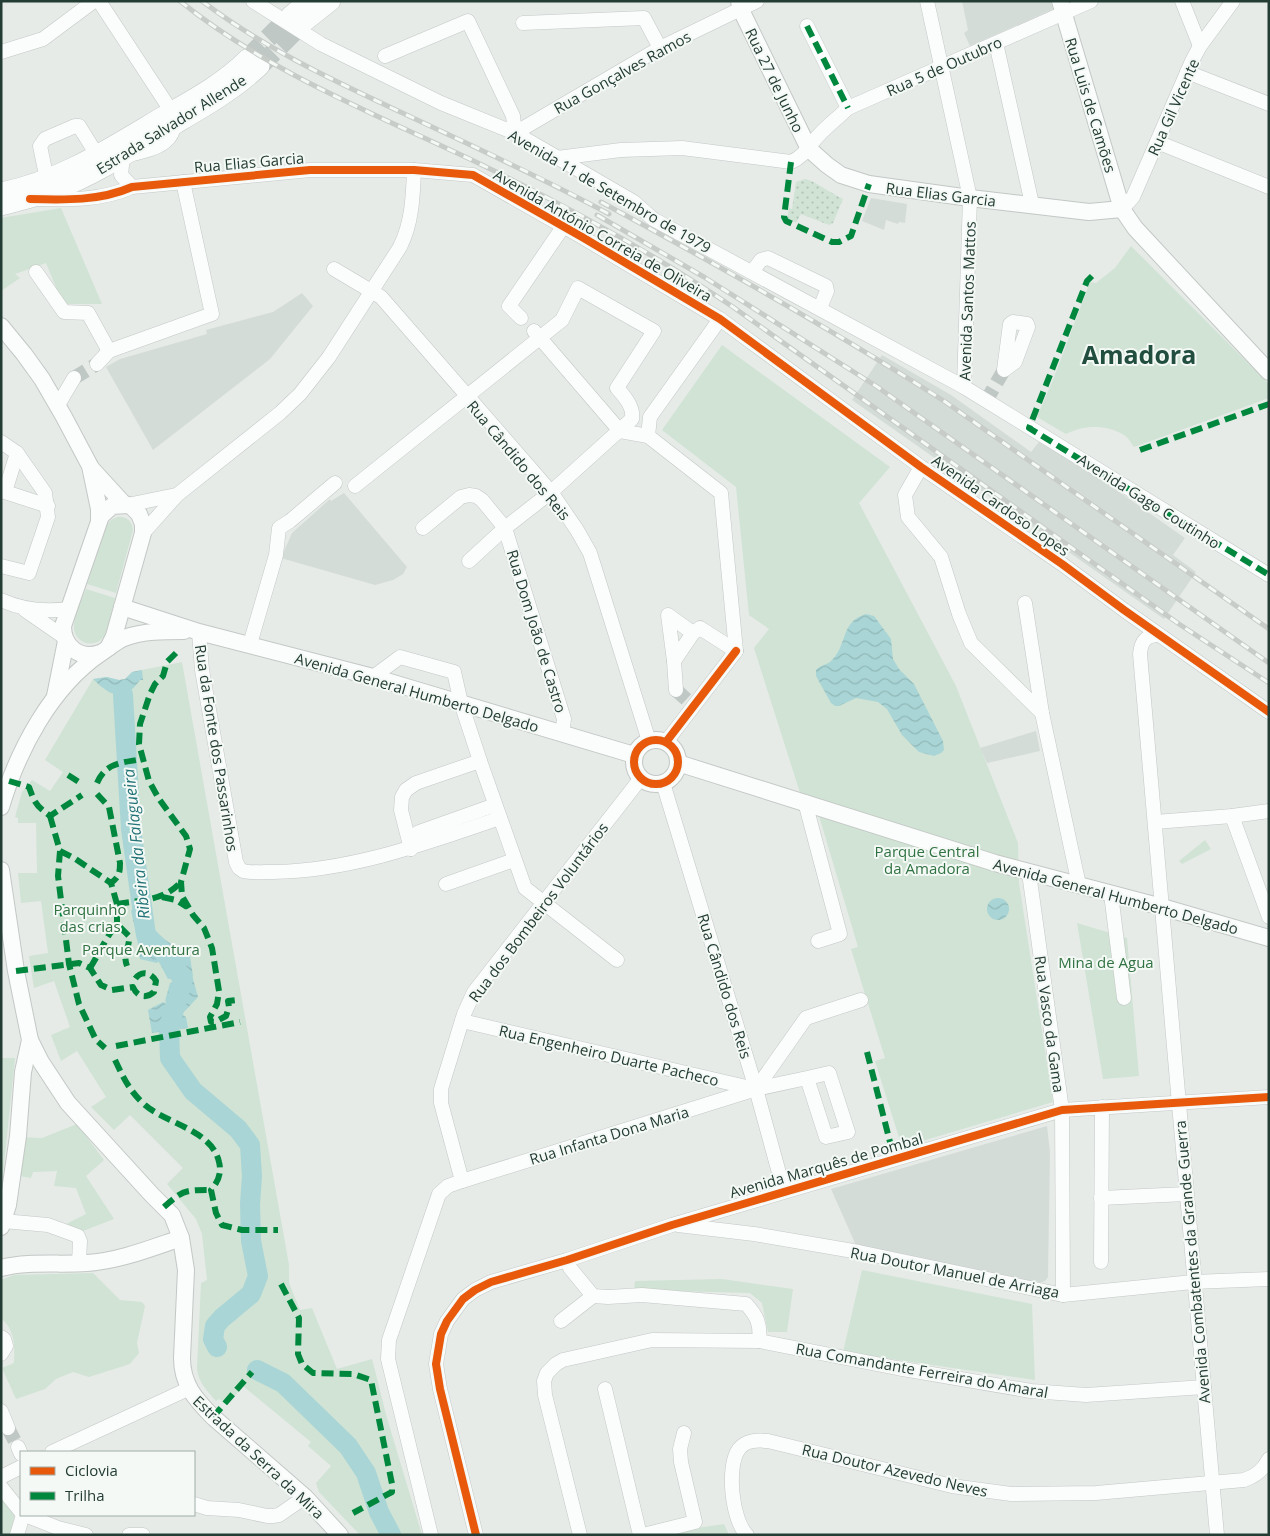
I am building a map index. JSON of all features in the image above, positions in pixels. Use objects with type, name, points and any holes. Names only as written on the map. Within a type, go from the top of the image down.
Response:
[{"type":"main road","points":[[308,1],[296,20],[331,1]]},
{"type":"main road","name":"Estrada Salvador Allende","points":[[76,174],[123,156],[238,68],[254,62]]},
{"type":"main road","name":"Estrada Salvador Allende","points":[[76,174],[97,155],[172,119]]},
{"type":"main road","points":[[1,192],[76,174]]},
{"type":"main road","name":"Rua Elias Garcia","points":[[1,206],[57,190],[76,174]]},
{"type":"street","points":[[1,52],[43,39],[94,1]]},
{"type":"street","points":[[98,1],[172,119]]},
{"type":"street","name":"Avenida 11 de Setembro de 1979","points":[[253,1],[321,44],[441,103],[515,133],[634,202],[653,219],[964,387]]},
{"type":"street","name":"Rua Gonçalves Ramos","points":[[515,133],[660,48],[740,6],[758,1]]},
{"type":"street","name":"Avenida Santos Mattos","points":[[927,1],[943,66],[970,198],[964,387],[1029,428]]},
{"type":"street","name":"Rua 5 de Outubro","points":[[809,149],[818,136],[848,108],[996,44],[1061,7],[1091,1]]},
{"type":"street","name":"Rua Gil Vicente","points":[[1122,209],[1133,197],[1200,46],[1182,1]]},
{"type":"street","points":[[1200,46],[1233,1]]},
{"type":"street","name":"Rua 27 de Junho","points":[[740,6],[809,149]]},
{"type":"street","name":"Rua Luis de Camões","points":[[1061,7],[1122,209]]},
{"type":"street","points":[[523,23],[644,18],[660,48]]},
{"type":"street","points":[[385,56],[468,21],[513,116],[515,133]]},
{"type":"street","points":[[807,26],[848,108]]},
{"type":"street","points":[[996,44],[1032,204]]},
{"type":"street","points":[[1187,72],[1269,104]]},
{"type":"street","points":[[48,180],[40,150],[41,142],[45,139],[79,126],[97,155]]},
{"type":"street","points":[[1157,142],[1269,187]]},
{"type":"street","points":[[557,158],[621,150],[682,148],[791,162],[799,159],[809,149]]},
{"type":"street","name":"Rua Elias Garcia","points":[[809,149],[834,170],[856,181],[869,184],[1089,212],[1122,209]]},
{"type":"street","points":[[123,156],[121,174],[132,187]]},
{"type":"street","name":"Rua Elias Garcia","points":[[30,199],[74,200],[119,193],[132,187],[310,170],[414,170],[473,175]]},
{"type":"street","points":[[143,534],[176,495],[288,406],[329,357],[372,292],[408,231],[414,170]]},
{"type":"street","name":"Avenida António Correia de Oliveira","points":[[473,175],[720,319]]},
{"type":"street","points":[[97,364],[109,351],[212,314],[183,182]]},
{"type":"street","points":[[1122,209],[1135,228],[1269,372]]},
{"type":"street","points":[[521,318],[509,306],[562,227]]},
{"type":"street","points":[[752,272],[761,260],[768,258],[826,286],[827,291],[820,308]]},
{"type":"street","name":"Rua Cândido dos Reis","points":[[334,269],[381,297],[550,492],[577,530],[590,553],[649,741]]},
{"type":"street","points":[[36,272],[64,312],[88,313],[109,351]]},
{"type":"street","points":[[355,486],[467,397],[536,335],[562,320],[578,288],[654,331],[617,388],[630,404],[633,412],[632,420],[550,492],[505,528],[470,561]]},
{"type":"street","points":[[648,436],[650,417],[720,319]]},
{"type":"street","name":"Avenida Cardoso Lopes","points":[[720,319],[921,467],[1062,564],[1269,712]]},
{"type":"street","points":[[1,326],[24,354],[58,405],[90,466],[127,506]]},
{"type":"street","points":[[536,335],[620,431],[648,436],[722,493],[736,650],[690,703],[666,742]]},
{"type":"street","points":[[58,405],[74,378]]},
{"type":"street","points":[[633,412],[655,411]]},
{"type":"street","name":"Avenida Gago Coutinho","points":[[1029,428],[1269,574]]},
{"type":"street","points":[[1,442],[17,453],[45,493],[48,506],[48,516],[29,573],[1,566]]},
{"type":"street","points":[[17,453],[5,492],[15,497],[48,506]]},
{"type":"street","points":[[90,466],[99,509],[99,520]]},
{"type":"street","points":[[921,467],[905,495],[908,517],[941,557],[959,614],[971,644],[1042,713]]},
{"type":"street","points":[[250,644],[276,556],[279,528],[335,483]]},
{"type":"street","points":[[127,506],[176,495]]},
{"type":"street","points":[[423,528],[461,497],[469,495],[476,496],[482,500],[505,528]]},
{"type":"street","points":[[1,807],[15,764],[55,696],[65,639],[63,626],[99,520],[108,508],[117,505],[127,506],[136,510],[142,518],[143,534],[114,636],[104,651],[92,656],[72,650],[65,639],[20,607]]},
{"type":"street","name":"Rua Dom João de Castro","points":[[505,528],[564,719],[562,734]]},
{"type":"street","points":[[1,600],[20,607],[50,611],[68,609]]},
{"type":"street","points":[[1025,602],[1042,713],[1079,886]]},
{"type":"street","name":"Avenida General Humberto Delgado","points":[[122,607],[199,632],[373,676],[634,755]]},
{"type":"street","points":[[676,690],[668,615],[693,633]]},
{"type":"street","points":[[674,661],[693,633],[700,628],[736,650]]},
{"type":"street","name":"Avenida General Humberto Delgado","points":[[55,696],[88,662],[124,638],[144,633],[199,632]]},
{"type":"street","name":"Rua da Fonte dos Passarinhos","points":[[199,632],[202,670],[236,862],[239,868],[246,872],[303,871],[411,848],[498,811]]},
{"type":"street","name":"Avenida Combatentes da Grande Guerra","points":[[1159,635],[1147,637],[1140,645],[1140,654],[1193,1282],[1212,1483]]},
{"type":"street","points":[[373,676],[400,657],[454,672],[461,703],[480,761],[525,888],[617,960]]},
{"type":"street","points":[[660,740],[666,742],[675,750],[678,763],[673,775],[663,783],[651,783],[640,778],[634,768],[634,755],[642,744],[649,741],[660,740]]},
{"type":"street","points":[[411,848],[401,810],[402,797],[406,790],[416,783],[480,761]]},
{"type":"street","name":"Avenida General Humberto Delgado","points":[[678,763],[1029,873],[1162,907],[1269,938]]},
{"type":"street","name":"Rua dos Bombeiros Voluntários","points":[[462,1181],[441,1103],[441,1089],[470,999],[640,778]]},
{"type":"street","name":"Rua Cândido dos Reis","points":[[663,783],[756,1089],[784,1191]]},
{"type":"street","points":[[805,802],[840,934],[818,941]]},
{"type":"street","points":[[1155,822],[1269,811]]},
{"type":"street","points":[[1232,816],[1269,917]]},
{"type":"street","points":[[446,884],[514,860]]},
{"type":"street","points":[[1,870],[16,972],[30,1040],[23,1072],[8,1206],[2,1224],[48,1225],[78,1236],[80,1240],[79,1263]]},
{"type":"street","name":"Rua Vasco da Gama","points":[[1029,873],[1062,1110],[1063,1295]]},
{"type":"street","points":[[1111,894],[1124,998]]},
{"type":"street","points":[[756,1089],[806,1018],[861,1000]]},
{"type":"street","name":"Rua Engenheiro Duarte Pacheco","points":[[462,1022],[756,1089]]},
{"type":"street","name":"Estrada da Serra da Mira","points":[[30,1040],[41,1062],[68,1103],[172,1215],[181,1238],[186,1270],[182,1370],[188,1389],[213,1417],[305,1497],[340,1535]]},
{"type":"street","name":"Rua Infanta Dona Maria","points":[[462,1181],[756,1089],[807,1078]]},
{"type":"street","name":"Avenida Marquês de Pombal","points":[[476,1535],[440,1389],[436,1354],[440,1334],[447,1321],[459,1303],[475,1290],[491,1282],[567,1260],[672,1225],[1062,1110],[1269,1097]]},
{"type":"street","points":[[1101,1262],[1102,1108]]},
{"type":"street","points":[[431,1535],[388,1359],[389,1340],[439,1194],[448,1186],[462,1181]]},
{"type":"street","points":[[1101,1198],[1186,1194]]},
{"type":"street","name":"Rua Doutor Manuel de Arriaga","points":[[672,1225],[754,1234],[840,1249],[1063,1295],[1193,1282],[1269,1279]]},
{"type":"street","points":[[1,1268],[20,1265],[98,1261],[122,1256],[181,1238]]},
{"type":"street","points":[[567,1260],[570,1268],[593,1296]]},
{"type":"street","points":[[561,1321],[593,1296],[642,1295],[746,1304],[757,1316],[760,1341]]},
{"type":"street","points":[[1,1336],[6,1346],[1,1354]]},
{"type":"street","name":"Rua Comandante Ferreira do Amaral","points":[[580,1535],[545,1395],[544,1381],[547,1373],[562,1360],[596,1351],[652,1340],[760,1341],[898,1368],[1031,1391],[1086,1395],[1204,1387]]},
{"type":"street","points":[[54,1451],[188,1389]]},
{"type":"street","points":[[605,1389],[642,1535],[696,1522],[681,1462],[680,1449],[684,1433]]},
{"type":"street","points":[[1,1411],[8,1428]]},
{"type":"street","name":"Rua Doutor Azevedo Neves","points":[[747,1535],[742,1531],[734,1512],[734,1463],[740,1448],[747,1442],[757,1440],[768,1441],[952,1486],[1011,1494],[1096,1493],[1252,1478],[1264,1468],[1269,1459]]},
{"type":"street","points":[[1,1477],[20,1468]]},
{"type":"street","points":[[1212,1483],[1216,1535]]},
{"type":"street","points":[[1,1487],[20,1510]]},
{"type":"street","points":[[195,1504],[207,1508],[239,1510],[273,1516],[279,1515],[305,1497]]},
{"type":"street","points":[[17,1535],[22,1516]]},
{"type":"street","points":[[28,1516],[58,1528],[86,1535]]},
{"type":"street","points":[[129,1535],[143,1535]]},
{"type":"shaded area","points":[[962,1],[1050,1],[1053,9],[970,46],[964,33],[968,30]]},
{"type":"shaded area","points":[[871,198],[907,204],[905,223],[899,222],[898,224],[886,220],[884,230],[862,221]]},
{"type":"shaded area","points":[[302,293],[313,306],[270,359],[153,450],[106,367],[120,359],[207,334],[206,330],[273,312]]},
{"type":"shaded area","points":[[882,355],[951,395],[1031,452],[1042,438],[1185,538],[1173,555],[1196,572],[1164,619],[852,400]]},
{"type":"shaded area","points":[[344,493],[407,567],[403,574],[393,580],[375,585],[281,558],[292,533],[330,499],[331,501]]},
{"type":"shaded area","points":[[1036,731],[1040,751],[987,763],[980,748]]},
{"type":"shaded area","points":[[1047,1126],[1050,1152],[1048,1277],[1045,1281],[1036,1284],[859,1252],[831,1189]]},
{"type":"green space","points":[[805,179],[843,199],[833,223],[829,225],[801,214],[796,223],[787,218],[789,208],[792,209],[796,182]]},
{"type":"green space","points":[[61,208],[102,304],[63,304],[46,263],[15,274],[20,278],[1,291],[1,218]]},
{"type":"green space","points":[[1131,246],[1269,384],[1269,398],[1134,447],[1125,436],[1117,431],[1102,427],[1088,427],[1066,434],[1037,417],[1090,282],[1096,283],[1115,268]]},
{"type":"green space","name":"Parque Central da Amadora","points":[[722,345],[890,467],[859,503],[956,686],[1018,843],[1019,883],[1053,1102],[902,1147],[875,1061],[885,1058],[851,949],[858,947],[814,799],[801,796],[754,648],[769,629],[749,615],[736,487],[662,430]]},
{"type":"green space","points":[[117,517],[123,517],[128,520],[133,530],[116,593],[87,584],[107,525]]},
{"type":"green space","points":[[86,589],[115,598],[106,632],[95,643],[85,643],[77,637],[74,626],[74,621]]},
{"type":"green space","name":"Parque Aventura","points":[[182,662],[289,1265],[289,1283],[300,1310],[312,1308],[337,1369],[372,1359],[387,1418],[422,1535],[360,1535],[319,1492],[316,1483],[331,1466],[308,1446],[311,1442],[243,1386],[228,1404],[219,1399],[216,1401],[203,1386],[197,1368],[201,1283],[207,1280],[202,1234],[196,1219],[167,1184],[183,1168],[130,1115],[114,1130],[91,1107],[106,1097],[77,1051],[61,1061],[51,1035],[70,1027],[54,981],[34,988],[29,956],[48,953],[41,901],[21,903],[18,873],[37,873],[36,823],[18,823],[18,818],[15,817],[22,792],[32,780],[50,791],[63,772],[45,760],[93,679],[107,677],[119,680],[125,679],[132,672]]},
{"type":"green space","points":[[1205,840],[1211,849],[1182,864],[1179,861]]},
{"type":"green space","name":"Mina de Agua","points":[[1077,923],[1127,938],[1139,1076],[1103,1079]]},
{"type":"green space","points":[[1,1058],[15,1058],[2,1184],[1,1184]]},
{"type":"green space","points":[[77,1124],[104,1160],[86,1176],[114,1219],[83,1231],[66,1224],[86,1214],[76,1188],[54,1186],[57,1171],[33,1172],[31,1178],[19,1176],[20,1137],[42,1138]]},
{"type":"green space","points":[[862,1270],[1032,1304],[1035,1380],[843,1352]]},
{"type":"green space","points":[[93,1273],[120,1300],[142,1302],[145,1306],[137,1343],[139,1353],[130,1364],[89,1377],[73,1372],[56,1379],[45,1389],[16,1399],[2,1368],[14,1363],[14,1351],[12,1333],[1,1319],[1,1280],[14,1275]]},
{"type":"green space","points":[[722,1279],[793,1289],[787,1332],[768,1332],[762,1303],[750,1293],[634,1290],[635,1281]]},
{"type":"green space","points":[[1,1494],[10,1504],[14,1513],[9,1535],[1,1535]]},
{"type":"green space","points":[[724,1524],[729,1535],[678,1535],[677,1531]]},
{"type":"water","points":[[866,614],[874,616],[891,639],[893,659],[899,669],[914,684],[943,741],[944,750],[941,753],[934,756],[919,752],[902,735],[887,709],[878,702],[856,698],[835,706],[831,703],[816,676],[816,670],[830,662],[837,654],[852,622]]},
{"type":"water","points":[[142,670],[143,680],[140,680],[128,692],[123,694],[111,693],[105,690],[93,679],[107,677],[119,680],[125,679],[132,672]]},
{"type":"water","points":[[998,898],[1006,901],[1009,909],[1006,917],[998,920],[990,917],[987,909],[990,901]]},
{"type":"water","points":[[147,905],[150,909],[154,930],[136,933],[131,911],[135,906]]},
{"type":"water","points":[[156,933],[171,944],[157,963],[140,959],[137,937]]},
{"type":"water","points":[[173,944],[190,957],[193,976],[168,979],[160,964]]},
{"type":"water","points":[[193,979],[198,997],[184,1012],[165,1001],[170,983]]},
{"type":"water","points":[[163,1002],[186,1017],[188,1028],[152,1033],[148,1010]]},
{"type":"waterway","name":"Ribeira da Falagueira","points":[[123,695],[131,829],[146,935],[166,955],[183,979],[169,1027],[170,1058],[193,1091],[238,1129],[250,1145],[252,1176],[250,1204],[251,1241],[258,1276],[251,1294],[215,1326],[213,1339],[217,1347]]},
{"type":"waterway","name":"Ribeira da Falagueira","points":[[257,1370],[283,1383],[348,1446],[366,1473],[379,1512],[391,1535]]},
{"type":"tunnel","points":[[248,58],[290,16]]},
{"type":"tunnel","points":[[260,66],[302,24]]},
{"type":"tunnel","points":[[74,378],[97,364]]},
{"type":"tunnel","points":[[986,401],[1004,370]]},
{"type":"tunnel","points":[[676,690],[687,700]]},
{"type":"tunnel","points":[[8,1428],[18,1447]]},
{"type":"railway","points":[[180,1],[249,49],[286,70],[361,109],[542,195],[639,248],[702,287],[733,307],[1179,624],[1269,683]]},
{"type":"railway","points":[[202,1],[271,47],[320,73],[529,173],[609,214]]},
{"type":"railway","points":[[601,202],[775,298],[944,401],[1269,629]]},
{"type":"railway","points":[[597,215],[704,277],[876,386],[1269,663]]},
{"type":"marked path","points":[[807,26],[848,108]]},
{"type":"marked path","points":[[791,162],[784,217],[786,221],[832,242],[839,242],[851,236],[869,184]]},
{"type":"marked path","points":[[1092,276],[1087,281],[1029,428],[1269,575]]},
{"type":"marked path","points":[[1140,450],[1269,404]]},
{"type":"marked path","points":[[176,653],[167,662],[163,676],[155,684],[150,694],[140,724],[139,744],[149,781],[159,799],[186,836],[190,849],[181,882],[182,896],[193,915],[204,928],[212,948],[219,991],[217,1004],[210,1017],[211,1022],[226,1016],[229,1007],[228,1001],[236,1000]]},
{"type":"marked path","points":[[97,783],[110,767],[142,759]]},
{"type":"marked path","points":[[68,775],[82,784]]},
{"type":"marked path","points":[[9,781],[29,787],[36,804],[50,816],[82,795]]},
{"type":"marked path","points":[[97,794],[109,807],[120,863],[120,870],[116,879],[111,883],[117,904],[117,924],[129,936],[125,957],[127,966]]},
{"type":"marked path","points":[[50,816],[60,851],[58,876],[69,964],[79,1004],[96,1040],[105,1048]]},
{"type":"marked path","points":[[60,851],[74,858],[111,883]]},
{"type":"marked path","points":[[117,904],[152,899],[167,893],[181,882]]},
{"type":"marked path","points":[[162,897],[176,900],[187,907]]},
{"type":"marked path","points":[[90,968],[117,924]]},
{"type":"marked path","points":[[16,971],[79,963],[90,968],[101,985],[112,990],[133,987],[142,996],[148,996],[154,992],[156,981],[149,974],[140,974],[135,979]]},
{"type":"marked path","points":[[116,1046],[240,1022]]},
{"type":"marked path","points":[[867,1052],[890,1142]]},
{"type":"marked path","points":[[115,1060],[131,1090],[145,1105],[154,1112],[198,1135],[208,1142],[215,1151],[219,1162],[220,1174],[211,1190],[216,1213],[222,1225],[242,1230],[278,1230]]},
{"type":"marked path","points":[[164,1207],[185,1192],[211,1190]]},
{"type":"marked path","points":[[281,1284],[299,1318],[298,1354],[302,1364],[313,1373],[353,1374],[371,1380],[392,1492],[353,1513]]},
{"type":"marked path","points":[[213,1417],[252,1372]]},
{"type":"cycle path","points":[[30,199],[82,199],[120,192],[132,187],[310,170],[414,170],[473,175],[720,319],[921,467],[1062,564],[1269,712]]},
{"type":"cycle path","points":[[666,742],[736,651]]},
{"type":"cycle path","points":[[652,740],[660,740],[672,746],[678,762],[672,778],[660,784],[652,784],[640,778],[634,766],[634,758],[640,746],[652,740]]},
{"type":"cycle path","points":[[476,1535],[440,1389],[436,1364],[441,1334],[447,1321],[463,1299],[475,1290],[491,1282],[567,1260],[672,1225],[1062,1110],[1269,1097]]},
{"type":"district","name":"Amadora","points":[[1139,354]]},
{"type":"park label","name":"Parquinho das crias","points":[[90,918]]}]
